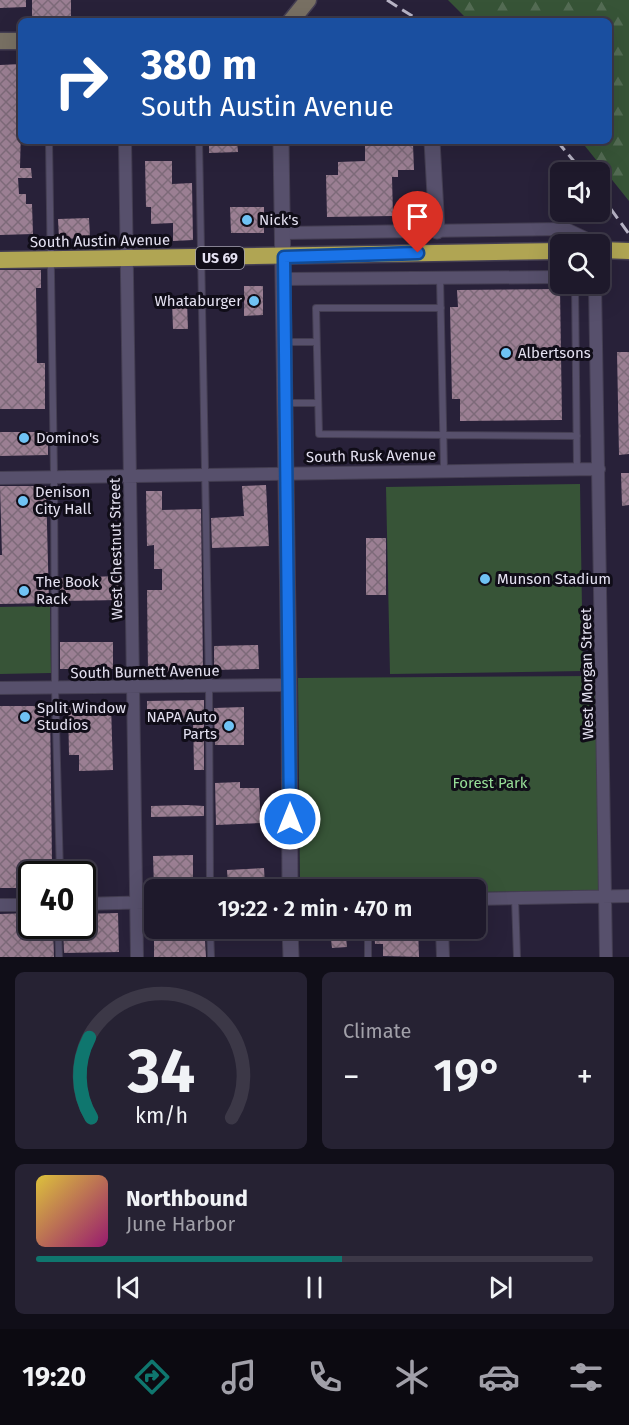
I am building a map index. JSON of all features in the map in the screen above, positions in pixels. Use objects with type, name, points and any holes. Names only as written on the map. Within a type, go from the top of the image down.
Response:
[{"type":"highway","points":[[610,250],[629,251]]},
{"type":"highway","name":"South Austin Avenue","points":[[0,260],[550,251]]},
{"type":"main road","points":[[293,18],[308,0]]},
{"type":"main road","points":[[0,41],[18,41]]},
{"type":"street","name":"West Chestnut Street","points":[[125,144],[137,957]]},
{"type":"street","points":[[281,144],[284,233],[290,879]]},
{"type":"street","points":[[432,144],[437,231]]},
{"type":"street","points":[[284,233],[566,229],[577,234]]},
{"type":"street","points":[[284,279],[550,277]]},
{"type":"street","name":"West Morgan Street","points":[[595,294],[606,957]]},
{"type":"street","name":"South Rusk Avenue","points":[[0,478],[599,469]]},
{"type":"street","name":"South Burnett Avenue","points":[[0,688],[289,685]]},
{"type":"street","points":[[486,899],[629,896]]},
{"type":"street","points":[[96,904],[144,903]]},
{"type":"street","points":[[0,905],[18,905]]},
{"type":"street","points":[[291,939],[291,957]]},
{"type":"street","points":[[442,939],[443,957]]},
{"type":"lane","points":[[49,144],[55,688],[60,861]]},
{"type":"lane","points":[[199,144],[209,686],[210,879]]},
{"type":"lane","points":[[440,278],[444,470]]},
{"type":"lane","points":[[576,294],[577,469]]},
{"type":"lane","points":[[441,308],[316,308],[319,434],[577,436]]},
{"type":"lane","points":[[284,342],[316,342]]},
{"type":"lane","points":[[285,403],[318,403]]},
{"type":"lane","points":[[515,898],[517,957]]},
{"type":"lane","points":[[58,939],[59,957]]},
{"type":"lane","points":[[210,939],[211,957]]},
{"type":"lane","points":[[368,939],[368,957]]},
{"type":"green space","points":[[448,0],[629,0],[629,201],[610,177],[610,162],[598,162],[583,144],[612,144],[612,18],[466,18]]},
{"type":"green space","name":"Munson Stadium","points":[[580,484],[583,671],[390,674],[386,487]]},
{"type":"green space","points":[[50,606],[51,673],[0,674],[0,607]]},
{"type":"green space","name":"Forest Park","points":[[595,676],[600,890],[486,892],[486,879],[300,879],[298,678]]},
{"type":"building","points":[[0,0],[26,0],[26,7],[0,8]]},
{"type":"building","points":[[32,0],[71,0],[71,17],[32,18]]},
{"type":"building","points":[[18,64],[20,168],[31,168],[32,178],[18,178],[19,194],[26,194],[26,204],[32,204],[33,234],[0,235],[0,65]]},
{"type":"building","points":[[209,144],[237,144],[238,152],[209,153]]},
{"type":"building","points":[[365,144],[413,144],[414,170],[398,170],[398,177],[392,177],[393,216],[327,217],[326,175],[338,175],[338,162],[365,161]]},
{"type":"building","points":[[145,161],[172,161],[172,184],[192,183],[193,240],[173,241],[173,223],[151,224],[151,207],[146,207]]},
{"type":"building","name":"Nick's","points":[[230,207],[264,207],[264,233],[231,233]]},
{"type":"building","points":[[89,218],[90,238],[59,239],[58,219]]},
{"type":"building","points":[[0,270],[41,270],[41,288],[36,288],[37,363],[45,363],[45,409],[0,409]]},
{"type":"building","name":"Whataburger","points":[[244,286],[263,286],[263,315],[244,316]]},
{"type":"building","name":"Albertsons","points":[[550,289],[550,294],[560,294],[562,420],[460,421],[460,399],[452,399],[450,307],[458,307],[457,290]]},
{"type":"building","points":[[172,302],[187,302],[188,329],[173,329]]},
{"type":"building","points":[[617,352],[629,352],[629,454],[619,455]]},
{"type":"building","points":[[0,432],[48,432],[48,455],[0,456]]},
{"type":"building","points":[[621,473],[629,473],[629,505],[622,506]]},
{"type":"building","points":[[266,485],[269,546],[212,548],[211,518],[244,516],[242,486]]},
{"type":"building","points":[[0,486],[46,486],[49,603],[0,604],[0,555],[2,555]]},
{"type":"building","points":[[146,491],[162,491],[162,510],[201,509],[203,671],[148,672],[147,590],[162,590],[162,569],[154,569],[154,545],[147,546]]},
{"type":"building","points":[[366,538],[386,538],[386,595],[366,595]]},
{"type":"building","points":[[119,576],[120,600],[60,601],[60,578]]},
{"type":"building","points":[[60,642],[113,642],[113,669],[60,669]]},
{"type":"building","points":[[258,645],[259,669],[214,670],[214,646]]},
{"type":"building","points":[[204,700],[204,770],[194,770],[193,720],[147,721],[147,701]]},
{"type":"building","points":[[111,705],[113,770],[79,771],[79,755],[69,755],[68,706]]},
{"type":"building","points":[[0,706],[50,706],[52,861],[18,861],[18,888],[0,888]]},
{"type":"building","name":"NAPA Auto Parts","points":[[244,707],[244,745],[215,745],[214,708]]},
{"type":"building","points":[[240,782],[240,788],[259,788],[261,823],[216,825],[215,783]]},
{"type":"building","points":[[151,806],[204,806],[204,816],[151,817]]},
{"type":"building","points":[[193,855],[193,879],[154,879],[153,856]]},
{"type":"building","points":[[264,868],[265,879],[228,879],[227,870]]},
{"type":"building","points":[[18,913],[18,939],[53,939],[54,957],[0,957],[0,914]]},
{"type":"building","points":[[118,913],[119,952],[64,953],[63,939],[96,939],[96,914]]},
{"type":"building","points":[[320,939],[346,939],[347,947],[332,948],[331,940],[320,941]]},
{"type":"building","points":[[375,939],[418,939],[419,957],[383,956],[383,944],[375,944]]},
{"type":"building","points":[[205,940],[206,957],[154,957],[154,941]]},
{"type":"railway","points":[[387,0],[415,18]]},
{"type":"railway","points":[[560,144],[575,162]]},
{"type":"railway","points":[[610,208],[629,234]]},
{"type":"place","name":"Nick's","points":[[247,220]]},
{"type":"place","name":"Whataburger","points":[[254,301]]},
{"type":"place","name":"Albertsons","points":[[506,353]]},
{"type":"place","name":"Domino's","points":[[24,438]]},
{"type":"place","name":"Denison City Hall","points":[[23,501]]},
{"type":"place","name":"Munson Stadium","points":[[485,579]]},
{"type":"place","name":"The Book Rack","points":[[24,591]]},
{"type":"place","name":"Split Window Studios","points":[[25,717]]},
{"type":"place","name":"NAPA Auto Parts","points":[[229,726]]},
{"type":"route","points":[[290,819],[284,257],[418,253]]}]
